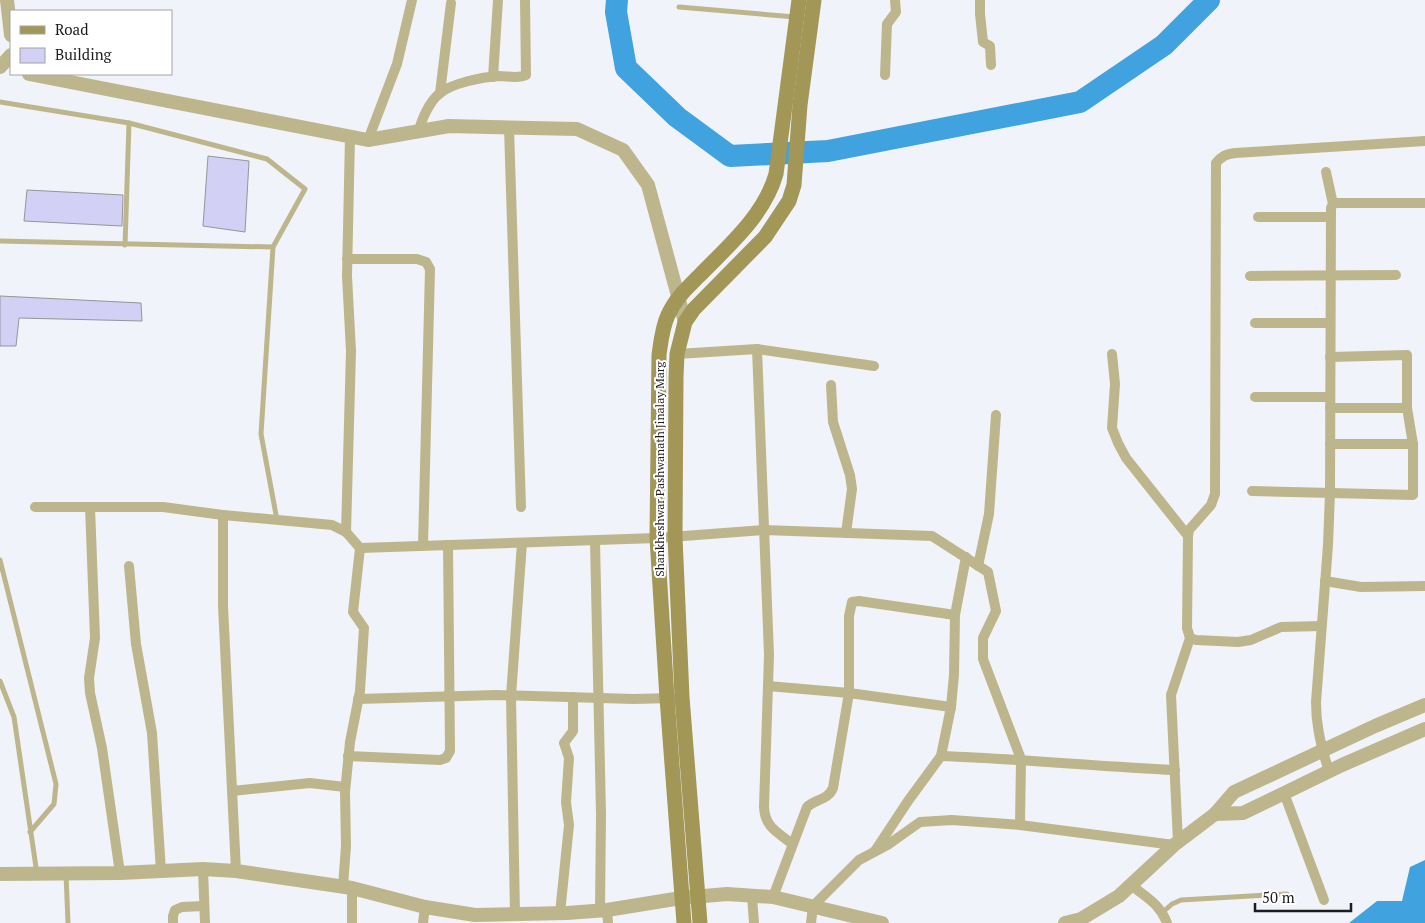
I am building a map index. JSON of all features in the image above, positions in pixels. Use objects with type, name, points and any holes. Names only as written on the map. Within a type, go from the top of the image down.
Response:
[{"type":"main road","name":"Shankheshwar Pashwanath Jinalay Marg","points":[[684,923],[657,538],[658,355],[662,327],[668,313],[678,298],[750,222],[764,204],[773,186],[799,0]]},
{"type":"main road","points":[[700,923],[682,697],[675,537],[676,377],[678,354],[685,322],[694,309],[765,237],[789,201],[794,185],[800,105],[814,0]]},
{"type":"street","points":[[7,0],[10,26]]},
{"type":"street","points":[[368,140],[397,64],[412,0]]},
{"type":"street","points":[[493,77],[498,0]]},
{"type":"street","points":[[419,131],[421,121],[437,94],[447,88],[478,79],[522,77],[526,75],[525,0]]},
{"type":"street","points":[[885,75],[887,24],[896,12],[895,0]]},
{"type":"street","points":[[980,0],[983,42],[990,46],[991,65]]},
{"type":"street","points":[[440,92],[451,3]]},
{"type":"street","points":[[0,68],[10,56]]},
{"type":"street","points":[[34,75],[368,140],[449,126],[577,129],[623,150],[648,185],[685,322]]},
{"type":"street","points":[[509,128],[522,508]]},
{"type":"street","points":[[346,532],[351,351],[347,259],[350,136]]},
{"type":"street","points":[[1176,844],[1171,695],[1190,638],[1187,628],[1188,536],[1189,530],[1210,505],[1215,494],[1216,163],[1227,154],[1235,153],[1425,141]]},
{"type":"street","points":[[1326,172],[1332,204],[1330,217],[1330,493],[1316,723],[1322,751],[1329,771]]},
{"type":"street","points":[[1332,204],[1425,203]]},
{"type":"street","points":[[1258,217],[1330,217]]},
{"type":"street","points":[[347,259],[417,258],[426,262],[430,269],[423,546]]},
{"type":"street","points":[[1250,276],[1396,275]]},
{"type":"street","points":[[1255,323],[1330,323]]},
{"type":"street","points":[[757,349],[769,654],[764,816],[769,826],[792,844]]},
{"type":"street","points":[[678,354],[757,349],[874,366]]},
{"type":"street","points":[[1112,354],[1115,384],[1112,428],[1118,444],[1126,458],[1188,536]]},
{"type":"street","points":[[1252,491],[1413,495],[1413,444],[1407,408],[1407,356],[1330,357]]},
{"type":"street","points":[[831,385],[833,422],[850,475],[852,489],[846,533]]},
{"type":"street","points":[[1255,396],[1330,396]]},
{"type":"street","points":[[1330,408],[1407,408]]},
{"type":"street","points":[[978,566],[989,514],[996,415]]},
{"type":"street","points":[[1330,444],[1413,444]]},
{"type":"street","points":[[36,507],[163,507],[223,515],[332,525],[346,532],[360,548],[353,612],[364,628],[358,699],[345,786],[348,887],[352,923]]},
{"type":"street","points":[[90,507],[95,638],[89,678],[90,693],[102,748],[120,873]]},
{"type":"street","points":[[223,515],[223,606],[236,871]]},
{"type":"street","points":[[360,548],[595,541],[764,530],[932,536],[988,572],[996,610],[983,638],[983,660],[1022,759],[1020,826]]},
{"type":"street","points":[[595,541],[605,915]]},
{"type":"street","points":[[510,917],[511,696],[522,543]]},
{"type":"street","points":[[348,756],[440,760],[446,758],[450,751],[448,545]]},
{"type":"street","points":[[874,852],[940,756],[951,707],[954,675],[955,616],[966,557]]},
{"type":"street","points":[[130,566],[136,644],[152,733],[161,871]]},
{"type":"street","points":[[1325,581],[1361,587],[1425,586]]},
{"type":"street","points":[[773,897],[807,807],[813,801],[825,798],[831,794],[849,693],[849,616],[852,602],[859,601],[955,616]]},
{"type":"street","points":[[1190,638],[1238,642],[1251,640],[1281,627],[1322,626]]},
{"type":"street","points":[[768,686],[849,693],[951,707]]},
{"type":"street","points":[[358,699],[511,696],[682,697]]},
{"type":"street","points":[[555,917],[568,825],[566,802],[568,758],[564,743],[574,732],[573,697]]},
{"type":"street","points":[[1065,923],[1081,918],[1119,896],[1176,844],[1215,814],[1234,792],[1425,706]]},
{"type":"street","points":[[1215,814],[1243,813],[1329,771],[1425,729]]},
{"type":"street","points":[[940,756],[1022,759],[1092,766],[1174,770]]},
{"type":"street","points":[[232,791],[310,783],[345,786]]},
{"type":"street","points":[[1284,793],[1324,900]]},
{"type":"street","points":[[811,923],[813,906],[859,860],[920,822],[952,820],[1176,844]]},
{"type":"street","points":[[203,870],[205,923]]},
{"type":"street","points":[[0,874],[236,871],[348,887],[425,907],[454,917],[475,915],[510,917],[605,915],[681,898],[727,894],[773,897],[882,923]]},
{"type":"street","points":[[1131,885],[1163,912],[1167,923]]},
{"type":"street","points":[[752,896],[754,923]]},
{"type":"street","points":[[173,923],[175,910],[182,907],[204,906]]},
{"type":"street","points":[[422,923],[425,907]]},
{"type":"lane","points":[[679,7],[796,18]]},
{"type":"lane","points":[[0,102],[129,123],[268,159],[305,189],[273,247],[261,434],[277,520]]},
{"type":"lane","points":[[125,245],[129,123]]},
{"type":"lane","points":[[0,240],[125,245],[273,247]]},
{"type":"lane","points":[[0,560],[56,784],[54,804],[30,832]]},
{"type":"lane","points":[[0,681],[14,717],[30,832],[38,874]]},
{"type":"lane","points":[[66,874],[68,923]]},
{"type":"lane","points":[[1163,912],[1172,904],[1193,899],[1288,894]]},
{"type":"water","points":[[1425,860],[1425,923],[1349,923],[1377,901],[1402,901],[1410,867]]},
{"type":"building","points":[[208,156],[249,161],[245,232],[203,226]]},
{"type":"building","points":[[27,190],[123,195],[122,226],[24,221]]},
{"type":"building","points":[[0,296],[141,303],[142,321],[19,318],[16,346],[0,346]]},
{"type":"waterway","points":[[617,0],[616,12],[626,68],[677,117],[730,156],[828,151],[1080,102],[1164,45],[1209,0]]}]
